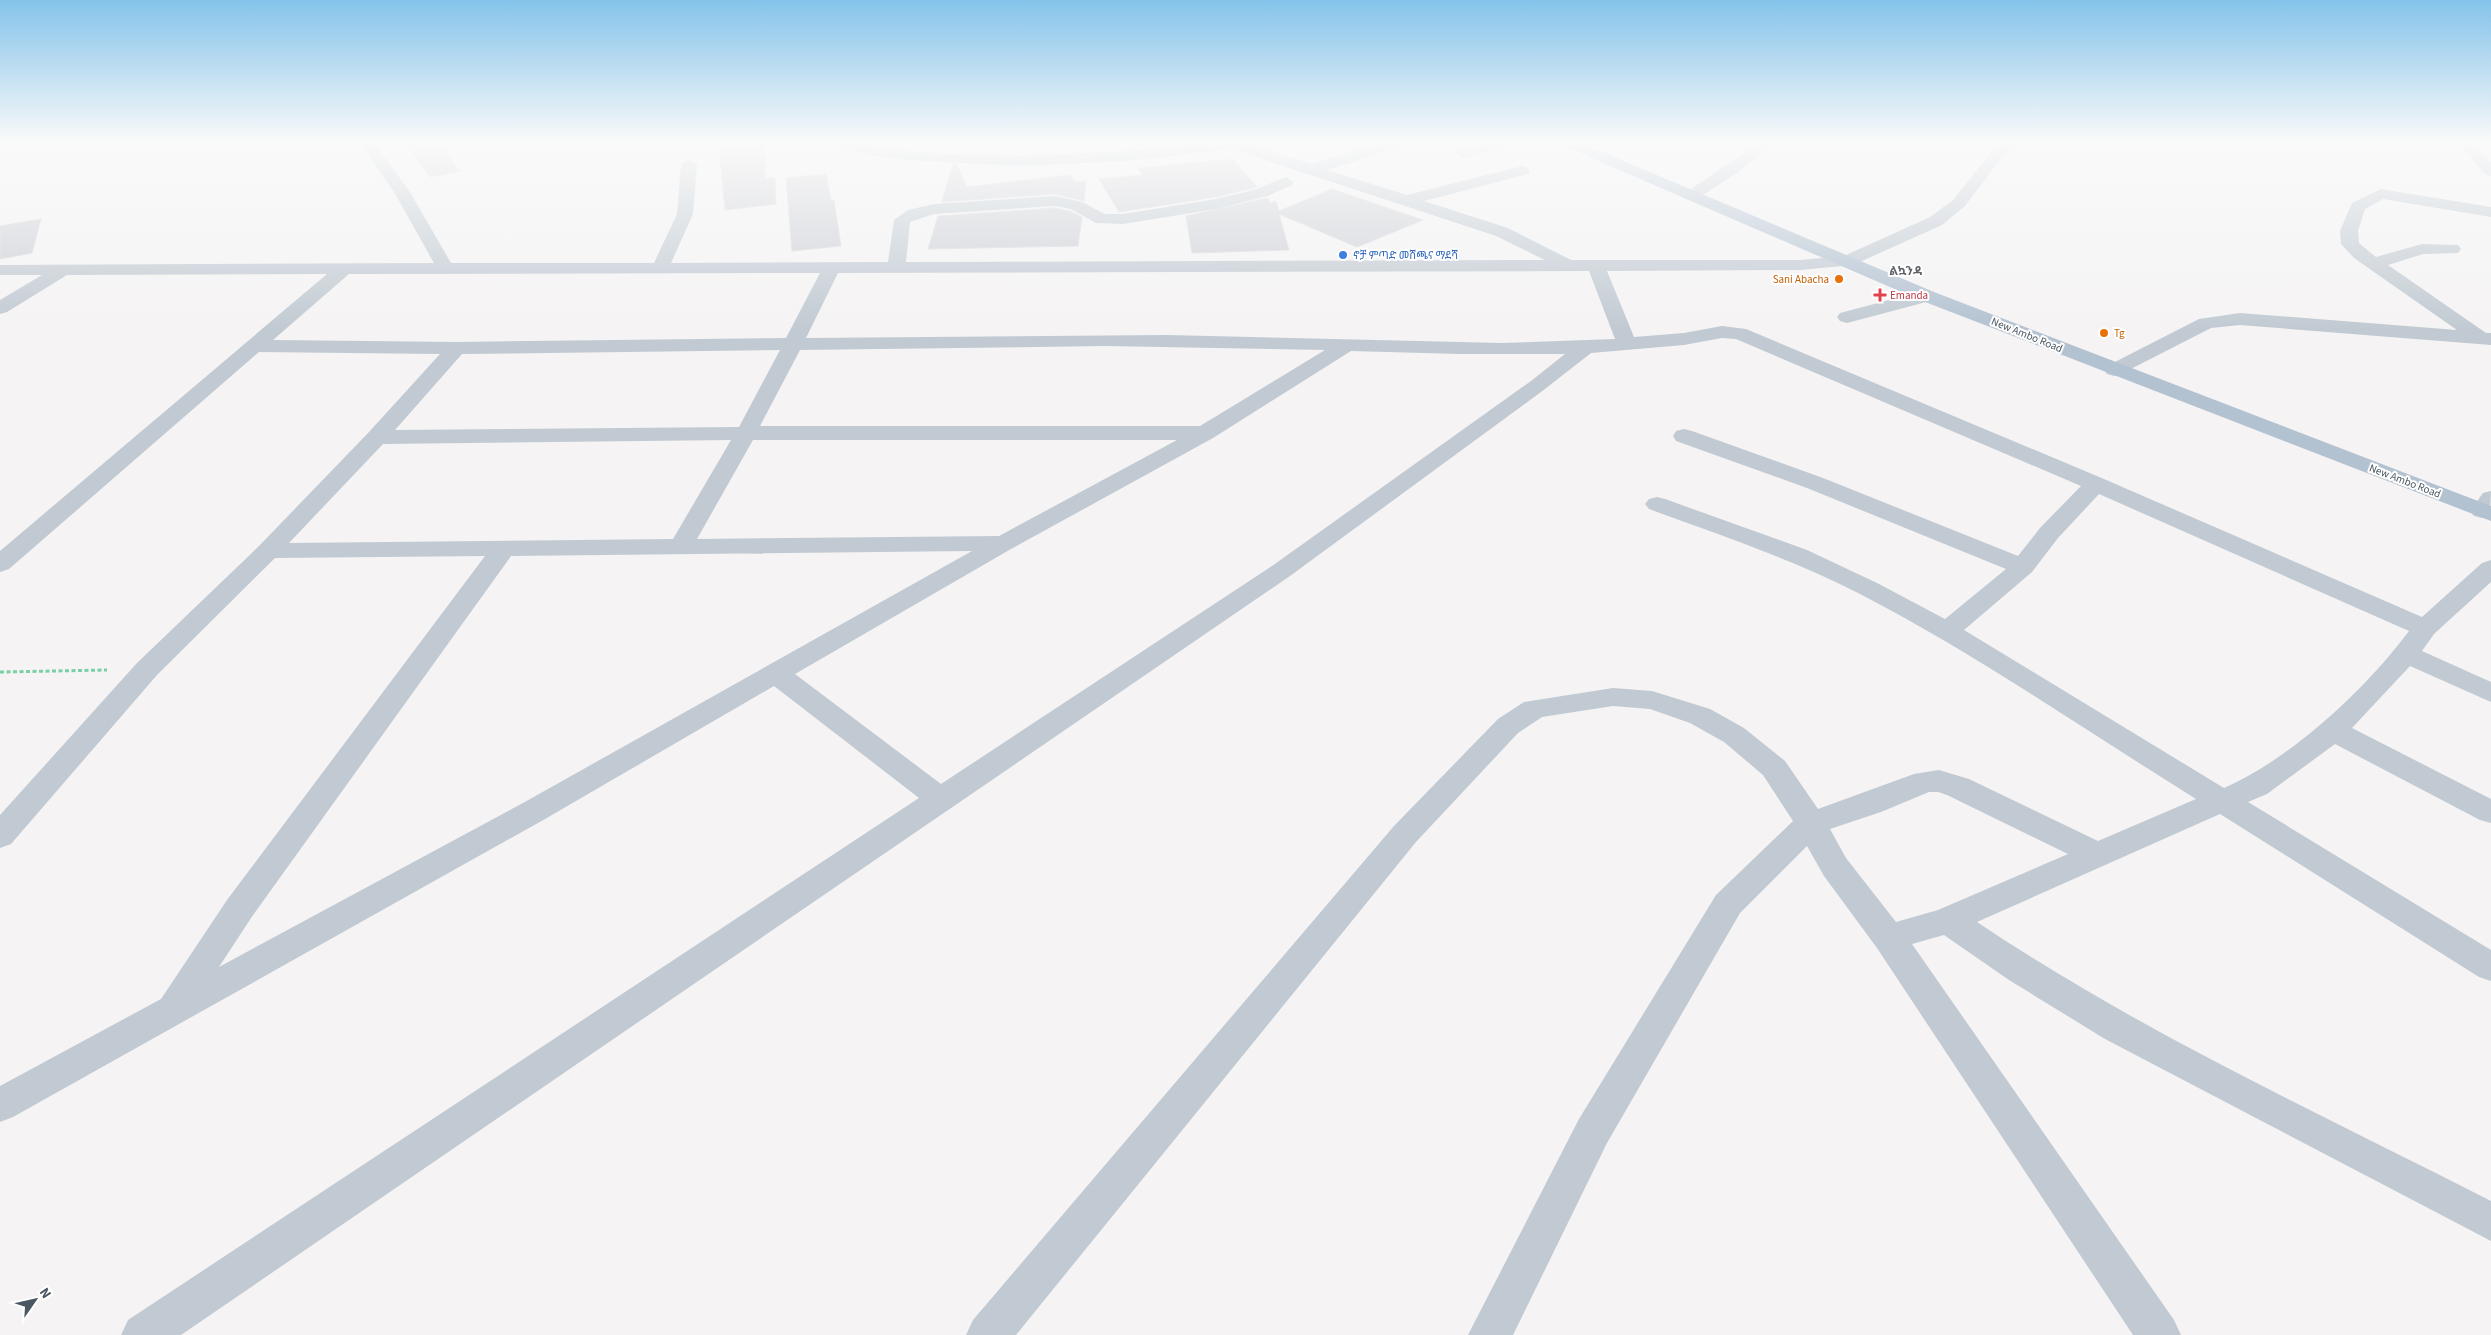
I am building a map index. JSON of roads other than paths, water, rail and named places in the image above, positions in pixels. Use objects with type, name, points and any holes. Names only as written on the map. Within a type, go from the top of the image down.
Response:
[{"type":"main road","name":"New Ambo Road","points":[[1713,205],[1927,296],[2114,370],[2488,508]]},
{"type":"street","points":[[410,205],[445,268]]},
{"type":"street","points":[[660,268],[685,214],[686,205]]},
{"type":"street","points":[[896,268],[902,220],[914,214],[934,209],[990,205]]},
{"type":"street","points":[[1077,205],[1102,219],[1123,218],[1207,205]]},
{"type":"street","points":[[1424,205],[1502,232],[1568,265]]},
{"type":"street","points":[[0,270],[1800,265],[1848,261],[1936,221],[1957,205]]},
{"type":"street","points":[[2359,205],[2349,231],[2350,244],[2486,338]]},
{"type":"street","points":[[2453,205],[2491,212]]},
{"type":"street","points":[[2375,263],[2422,249],[2452,249]]},
{"type":"street","points":[[1596,267],[1627,344]]},
{"type":"street","points":[[0,308],[65,269]]},
{"type":"street","points":[[681,546],[746,433],[831,269]]},
{"type":"street","points":[[0,564],[343,270]]},
{"type":"street","points":[[1847,317],[1927,296]]},
{"type":"street","points":[[2114,370],[2206,324],[2221,320],[2486,338]]},
{"type":"street","points":[[254,346],[456,348],[1086,341],[1584,348],[1684,339],[1722,332],[1739,333],[2096,484],[2425,628]]},
{"type":"street","points":[[0,1105],[534,811],[1004,543],[1205,433],[1347,345]]},
{"type":"street","points":[[0,836],[147,669],[268,551],[377,438],[456,348]]},
{"type":"street","points":[[143,1335],[1281,571],[1538,385],[1584,348]]},
{"type":"street","points":[[377,438],[746,433],[1205,433]]},
{"type":"street","points":[[1684,436],[1815,483],[2023,567]]},
{"type":"street","points":[[1948,631],[2023,567],[2048,534],[2096,484]]},
{"type":"street","points":[[1656,504],[1798,555],[1868,588],[1948,631],[2491,967]]},
{"type":"street","points":[[268,551],[1004,543]]},
{"type":"street","points":[[173,1009],[240,909],[504,548]]},
{"type":"street","points":[[1889,938],[1948,920],[2221,799],[2256,786],[2334,731],[2406,654],[2425,628],[2491,568]]},
{"type":"street","points":[[2406,654],[2491,693]]},
{"type":"street","points":[[775,673],[942,800]]},
{"type":"street","points":[[988,1335],[1405,834],[1508,726],[1534,709],[1614,697],[1652,700],[1700,716],[1734,735],[1774,768],[1811,823],[1835,867],[1889,938],[2159,1335]]},
{"type":"street","points":[[2334,731],[2491,812]]},
{"type":"street","points":[[1490,1335],[1593,1131],[1728,904],[1811,823],[1870,804],[1925,782],[1939,781],[1958,787],[2096,854]]},
{"type":"street","points":[[1948,920],[2021,970],[2118,1028],[2491,1222]]},
{"type":"place","name":"ኖቻ ምጣድ መሸጫና ማደሻ","points":[[1343,255]]},
{"type":"place","name":"Sani Abacha","points":[[1839,279]]},
{"type":"place","name":"Emanda","points":[[1880,295]]},
{"type":"place","name":"Tg","points":[[2104,333]]},
{"type":"district","name":"ልኳንዳ","points":[[1906,271]]}]
